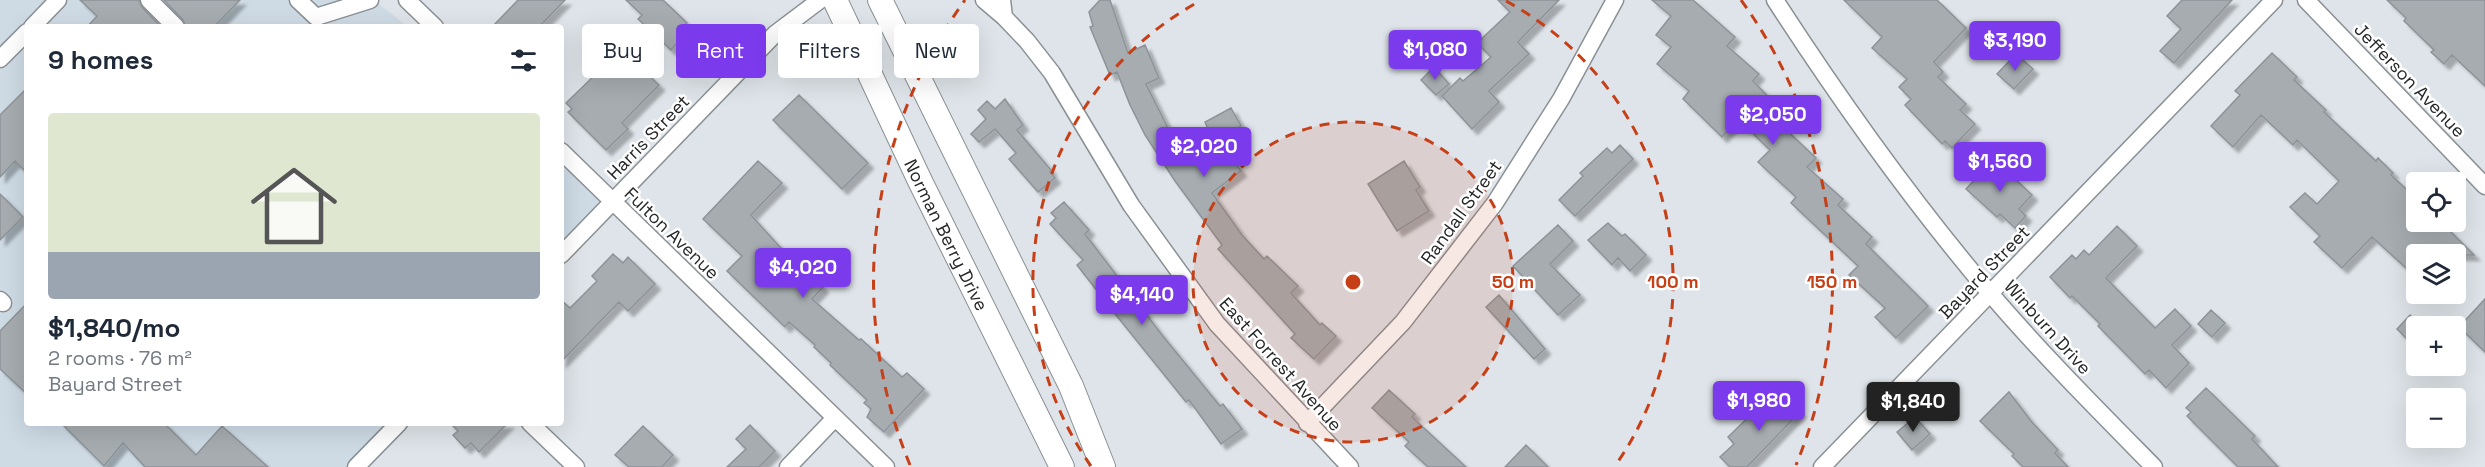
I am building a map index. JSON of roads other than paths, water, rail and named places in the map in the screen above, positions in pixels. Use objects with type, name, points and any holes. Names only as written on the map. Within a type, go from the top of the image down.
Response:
[{"type":"main road","name":"Norman Berry Drive","points":[[835,0],[920,181],[1062,467]]},
{"type":"main road","points":[[880,0],[1071,386],[1103,467]]},
{"type":"street","points":[[35,24],[58,0]]},
{"type":"street","points":[[149,0],[173,24]]},
{"type":"street","points":[[298,0],[316,17],[370,0]]},
{"type":"street","points":[[407,0],[432,24]]},
{"type":"street","name":"Harris Street","points":[[564,252],[775,34],[820,0]]},
{"type":"street","name":"East Forrest Avenue","points":[[984,0],[1027,41],[1052,73],[1131,205],[1216,324],[1350,467]]},
{"type":"street","points":[[1002,0],[1004,17]]},
{"type":"street","name":"Randall Street","points":[[1307,423],[1403,322],[1495,203],[1561,99],[1615,0]]},
{"type":"street","name":"Winburn Drive","points":[[1775,0],[1829,83],[1896,176],[1991,293],[2067,378],[2154,467]]},
{"type":"street","name":"Bayard Street","points":[[1822,467],[2274,0]]},
{"type":"street","name":"Jefferson Avenue","points":[[2306,0],[2485,186]]},
{"type":"street","points":[[0,59],[24,35]]},
{"type":"street","name":"Fulton Avenue","points":[[564,154],[886,467]]},
{"type":"street","points":[[788,467],[835,418]]},
{"type":"street","points":[[357,467],[396,426]]},
{"type":"street","points":[[533,426],[576,467]]}]
